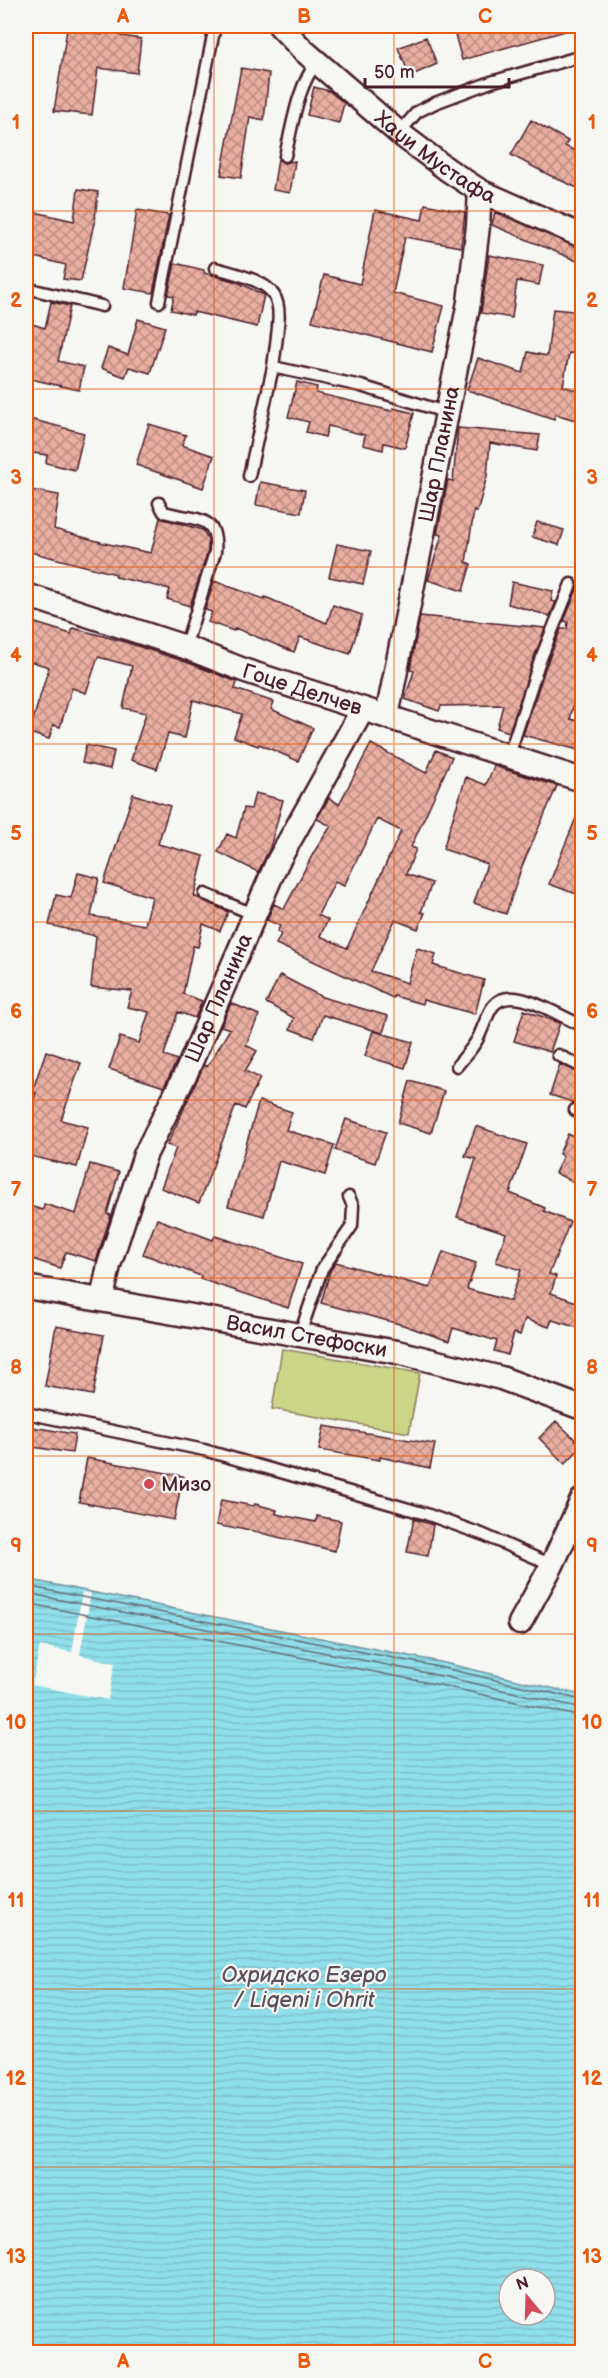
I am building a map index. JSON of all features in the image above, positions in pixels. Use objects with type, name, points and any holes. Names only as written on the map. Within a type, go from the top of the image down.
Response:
[{"type":"street","name":"Хаџи Мустафа","points":[[280,26],[399,132],[448,170],[480,191],[582,236]]},
{"type":"street","name":"Шар Планина","points":[[387,716],[469,302],[480,191]]},
{"type":"street","name":"Гоце Делчев","points":[[26,595],[582,780]]},
{"type":"street","name":"Шар Планина","points":[[102,1299],[109,1264],[145,1155],[186,1071],[277,863],[363,709]]},
{"type":"street","name":"Васил Стефоски","points":[[26,1287],[397,1352],[489,1375],[582,1407]]},
{"type":"street","points":[[520,1623],[552,1565],[582,1500]]},
{"type":"lane","points":[[159,302],[215,26]]},
{"type":"lane","points":[[399,132],[417,112],[435,103],[491,82],[582,56]]},
{"type":"lane","points":[[285,156],[302,88],[307,74],[318,62]]},
{"type":"lane","points":[[215,268],[251,277],[270,288],[280,304],[273,367],[249,476]]},
{"type":"lane","points":[[26,288],[102,306]]},
{"type":"lane","points":[[273,367],[361,386],[448,413]]},
{"type":"lane","points":[[159,503],[164,512],[204,521],[213,527],[216,536],[215,552],[184,647]]},
{"type":"lane","points":[[509,755],[539,663],[571,584]]},
{"type":"lane","points":[[205,894],[253,914]]},
{"type":"lane","points":[[457,1066],[477,1041],[493,1006],[502,999],[513,997],[532,1002],[582,1025]]},
{"type":"lane","points":[[558,1055],[582,1067]]},
{"type":"lane","points":[[300,1334],[322,1269],[352,1226],[353,1206],[349,1197]]},
{"type":"lane","points":[[26,1413],[204,1450],[414,1510],[484,1535],[552,1565]]},
{"type":"green space","points":[[282,1349],[420,1373],[409,1433],[272,1409]]},
{"type":"water","name":"Охридско Езеро / Liqeni i Ohrit","points":[[26,1579],[440,1662],[582,1695],[582,2352],[26,2352]]},
{"type":"pier","points":[[82,1592],[91,1593],[80,1655],[115,1663],[108,1700],[32,1685],[40,1646],[72,1652]]},
{"type":"building","points":[[103,26],[123,26],[121,36],[141,39],[137,73],[98,68],[92,115],[54,111],[67,29],[102,35]]},
{"type":"building","points":[[473,26],[568,26],[569,30],[462,60],[454,31]]},
{"type":"building","points":[[426,37],[437,64],[410,76],[398,48]]},
{"type":"building","points":[[241,68],[269,73],[264,120],[250,117],[241,178],[221,175]]},
{"type":"building","points":[[314,87],[329,91],[344,103],[339,123],[307,115]]},
{"type":"building","points":[[531,120],[568,141],[565,146],[582,154],[582,190],[511,155]]},
{"type":"building","points":[[278,159],[284,163],[295,161],[290,193],[273,190]]},
{"type":"building","points":[[78,189],[98,192],[95,219],[81,281],[63,279],[66,265],[26,255],[26,210],[74,221]]},
{"type":"building","points":[[425,204],[465,212],[461,247],[405,237],[393,293],[444,306],[432,352],[312,321],[324,275],[360,284],[375,210],[422,220]]},
{"type":"building","points":[[137,210],[169,215],[153,293],[124,288]]},
{"type":"building","points":[[495,212],[582,249],[582,263],[492,225]]},
{"type":"building","points":[[489,255],[543,265],[539,285],[517,281],[512,318],[481,313]]},
{"type":"building","points":[[175,263],[204,270],[204,273],[237,282],[264,295],[257,327],[194,312],[193,315],[171,310],[174,296],[168,295]]},
{"type":"building","points":[[51,302],[70,306],[58,361],[84,367],[79,390],[26,378],[26,322],[45,328]]},
{"type":"building","points":[[553,309],[582,312],[582,355],[569,353],[563,386],[582,392],[582,422],[555,414],[554,419],[467,390],[478,358],[523,373],[528,352],[547,356]]},
{"type":"building","points":[[138,319],[165,327],[150,373],[129,367],[125,377],[101,368],[108,348],[128,355]]},
{"type":"building","points":[[297,382],[317,387],[316,393],[392,411],[393,408],[414,413],[405,448],[384,443],[383,450],[363,445],[365,435],[328,426],[325,437],[306,432],[309,422],[288,417]]},
{"type":"building","points":[[26,418],[84,433],[75,470],[46,463],[47,455],[26,452]]},
{"type":"building","points":[[149,424],[186,435],[182,445],[214,456],[203,488],[136,465]]},
{"type":"building","points":[[458,428],[540,435],[537,451],[490,443],[487,476],[477,512],[474,511],[466,562],[471,564],[463,591],[428,580],[442,535],[437,534],[448,480],[453,481]]},
{"type":"building","points":[[260,482],[305,490],[301,513],[256,505]]},
{"type":"building","points":[[31,490],[59,495],[54,529],[104,543],[151,553],[160,518],[203,530],[208,540],[208,551],[190,606],[167,599],[170,589],[115,577],[116,574],[26,551],[26,524]]},
{"type":"building","points":[[537,522],[564,530],[559,545],[532,537]]},
{"type":"building","points":[[337,544],[371,551],[363,584],[329,577]]},
{"type":"building","points":[[214,581],[264,599],[265,597],[327,623],[333,605],[362,615],[350,654],[300,637],[294,652],[235,628],[234,631],[208,622],[212,612],[205,610]]},
{"type":"building","points":[[512,582],[553,591],[551,601],[556,602],[550,616],[508,604]]},
{"type":"building","points":[[578,587],[582,587],[582,649],[575,678],[580,679],[570,719],[582,722],[582,751],[523,735],[561,629],[567,629],[568,622],[564,621]]},
{"type":"building","points":[[420,616],[545,628],[509,732],[497,728],[503,705],[441,706],[439,711],[405,699],[414,671],[410,670]]},
{"type":"building","points":[[26,620],[71,634],[73,628],[189,663],[237,682],[235,689],[274,702],[271,709],[313,728],[298,761],[259,744],[258,746],[234,737],[242,714],[193,700],[185,738],[168,734],[157,769],[131,760],[146,713],[123,708],[132,666],[98,657],[86,693],[72,688],[60,727],[53,725],[49,739],[29,733],[49,667],[26,660]]},
{"type":"building","points":[[371,744],[426,773],[436,750],[452,757],[411,847],[416,849],[406,874],[432,883],[421,912],[425,913],[418,929],[395,920],[371,971],[407,983],[417,948],[436,954],[433,965],[484,980],[475,1014],[423,1000],[422,1004],[394,996],[393,998],[276,944],[281,934],[277,932],[280,926],[267,920],[274,904],[284,909],[314,852],[331,826],[317,819],[329,798],[339,804]],"holes":[[[377,819],[401,831],[347,948],[320,936],[328,920],[318,915],[335,882],[344,886]]]},
{"type":"building","points":[[86,745],[114,751],[110,769],[82,763]]},
{"type":"building","points":[[494,766],[557,786],[522,866],[506,914],[474,903],[487,864],[443,849],[466,777],[486,785]]},
{"type":"building","points":[[255,793],[283,800],[270,848],[258,872],[218,852],[227,834],[236,838],[244,808],[251,809]]},
{"type":"building","points":[[133,794],[170,806],[158,844],[204,856],[194,896],[228,912],[220,931],[203,924],[198,947],[193,946],[183,994],[202,1001],[195,1018],[178,1012],[164,1055],[177,1060],[164,1087],[109,1069],[120,1037],[139,1043],[149,1012],[127,1007],[132,991],[91,987],[96,936],[49,925],[56,895],[71,898],[78,873],[99,878],[91,916],[145,925],[152,897],[104,883]]},
{"type":"building","points":[[582,803],[582,896],[549,884]]},
{"type":"building","points":[[280,975],[322,997],[388,1016],[383,1033],[323,1015],[314,1038],[290,1029],[294,1018],[266,1003]]},
{"type":"building","points":[[231,1003],[259,1015],[246,1045],[257,1051],[245,1071],[260,1078],[245,1109],[236,1105],[199,1203],[161,1188],[176,1148],[167,1145],[204,1065],[207,1067],[230,1029],[221,1026]]},
{"type":"building","points":[[524,1010],[560,1023],[550,1052],[514,1041]]},
{"type":"building","points":[[373,1031],[413,1042],[405,1068],[365,1056]]},
{"type":"building","points":[[46,1051],[81,1063],[61,1120],[88,1127],[77,1167],[26,1155],[26,1125],[36,1093],[32,1092]]},
{"type":"building","points":[[560,1064],[582,1074],[582,1105],[550,1095]]},
{"type":"building","points":[[410,1081],[444,1091],[431,1133],[398,1123]]},
{"type":"building","points":[[259,1101],[292,1112],[286,1130],[334,1145],[325,1175],[279,1161],[264,1216],[228,1206]]},
{"type":"building","points":[[346,1119],[386,1132],[375,1163],[335,1150]]},
{"type":"building","points":[[476,1126],[527,1144],[510,1193],[570,1222],[549,1274],[556,1276],[551,1293],[582,1304],[582,1329],[552,1320],[549,1327],[525,1319],[520,1335],[514,1333],[508,1355],[494,1351],[497,1341],[453,1328],[449,1341],[403,1325],[321,1303],[330,1271],[336,1262],[430,1288],[443,1252],[476,1263],[467,1289],[510,1301],[521,1270],[496,1262],[506,1233],[457,1217],[476,1159],[465,1156]]},
{"type":"building","points":[[568,1134],[582,1141],[582,1186],[555,1173],[563,1156],[559,1154]]},
{"type":"building","points":[[90,1164],[119,1172],[107,1214],[111,1215],[96,1261],[66,1252],[60,1268],[26,1257],[26,1205],[43,1210],[44,1204],[76,1214]]},
{"type":"building","points":[[157,1219],[213,1240],[215,1236],[302,1264],[288,1308],[200,1279],[201,1276],[143,1254]]},
{"type":"building","points":[[56,1326],[104,1335],[93,1395],[45,1386]]},
{"type":"building","points":[[556,1421],[582,1446],[565,1464],[539,1438]]},
{"type":"building","points":[[26,1426],[75,1434],[72,1453],[26,1446]]},
{"type":"building","points":[[324,1426],[435,1444],[430,1468],[380,1457],[380,1460],[319,1450]]},
{"type":"building","points":[[87,1458],[183,1476],[174,1520],[79,1502]]},
{"type":"building","points":[[221,1500],[254,1506],[255,1504],[277,1510],[276,1514],[316,1522],[317,1516],[341,1521],[335,1551],[237,1527],[236,1529],[216,1525]]},
{"type":"building","points":[[414,1519],[433,1525],[428,1556],[407,1552]]},
{"type":"place","name":"Мизо","points":[[149,1484]]}]
